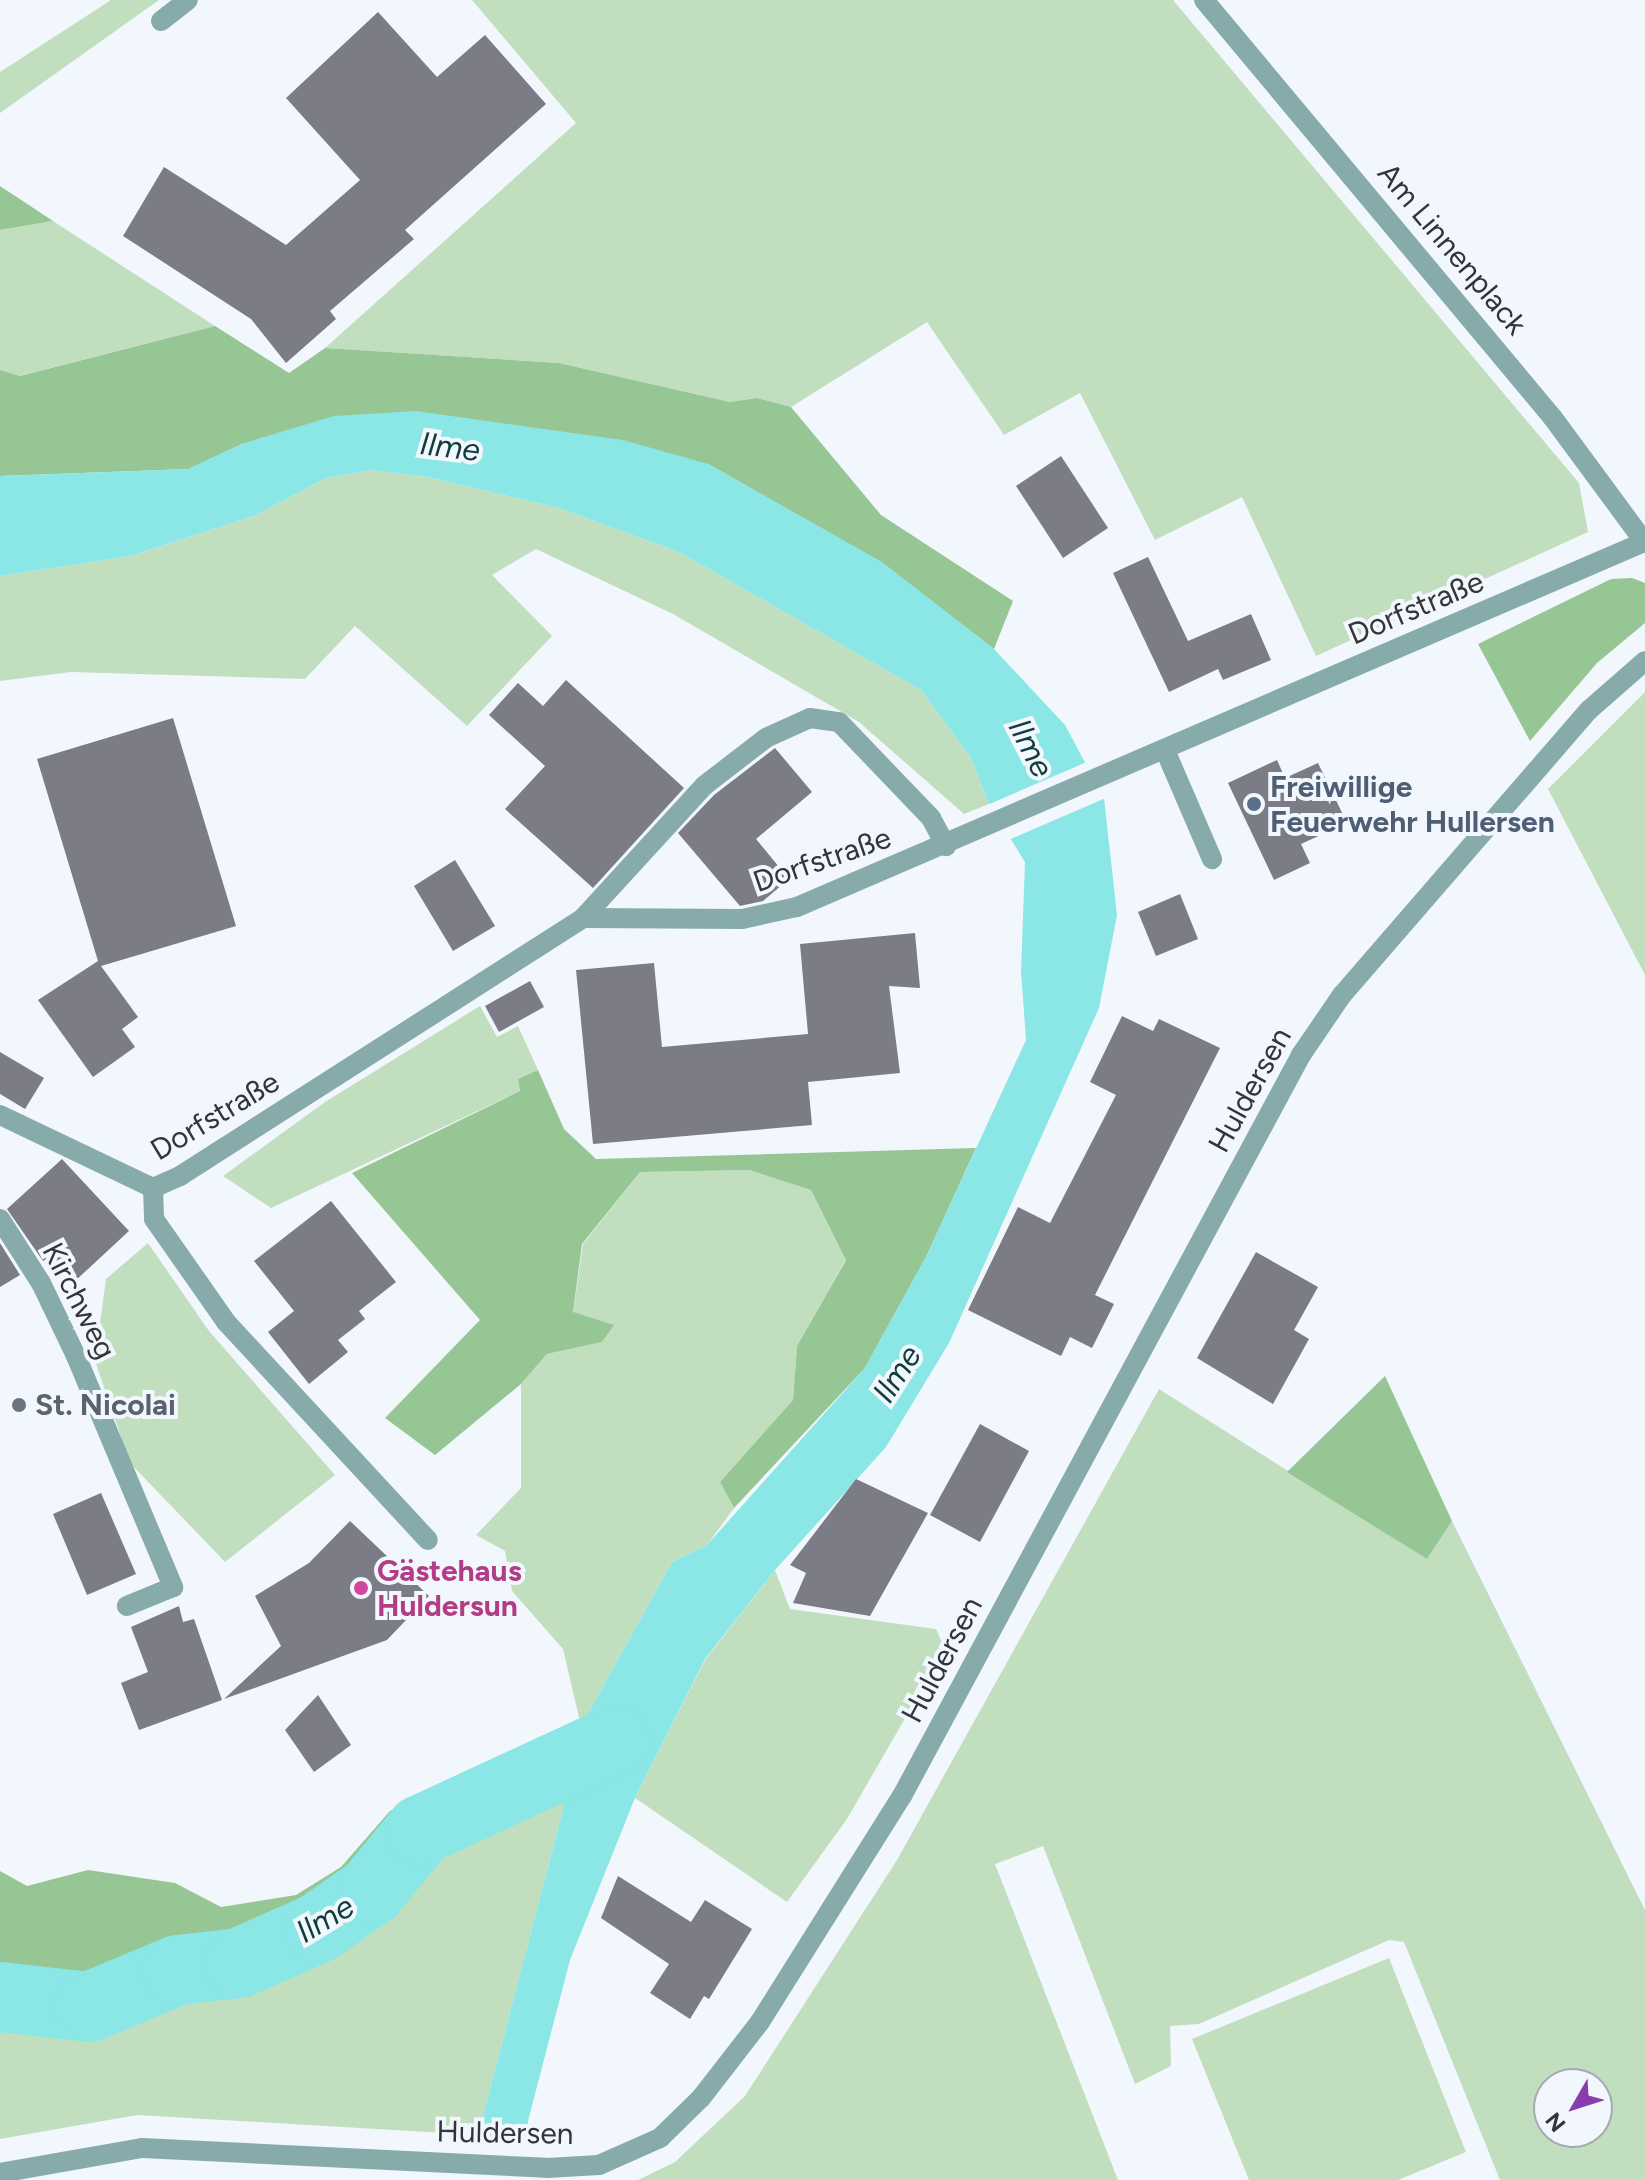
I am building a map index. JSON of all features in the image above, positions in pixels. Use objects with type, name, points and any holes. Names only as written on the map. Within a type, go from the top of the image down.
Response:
[{"type":"street","points":[[161,21],[188,0]]},
{"type":"street","name":"Am Linnenplack","points":[[1204,0],[1553,418],[1644,542]]},
{"type":"street","name":"Dorfstraße","points":[[0,1115],[153,1188],[180,1176],[583,918],[742,919],[797,907],[972,835],[1644,542]]},
{"type":"street","name":"Huldersen","points":[[0,2173],[27,2174],[142,2148],[547,2168],[599,2165],[660,2138],[701,2098],[760,2022],[902,1796],[1301,1055],[1342,995],[1578,722],[1645,661]]},
{"type":"street","points":[[583,918],[705,785],[766,738],[810,718],[839,722],[931,818],[946,846]]},
{"type":"street","points":[[1165,750],[1212,859]]},
{"type":"street","points":[[153,1188],[154,1219],[226,1322],[428,1540]]},
{"type":"street","name":"Kirchweg","points":[[0,1219],[41,1283],[76,1356],[173,1587],[127,1606]]},
{"type":"green space","points":[[111,0],[159,0],[0,113],[0,72]]},
{"type":"green space","points":[[472,0],[1173,0],[1579,483],[1588,532],[1316,656],[1242,497],[1155,540],[1080,393],[1004,435],[927,322],[791,407],[757,398],[730,402],[559,363],[325,348],[576,123]]},
{"type":"green space","points":[[0,186],[53,221],[0,230]]},
{"type":"green space","points":[[53,221],[215,326],[19,376],[0,370],[0,230]]},
{"type":"green space","points":[[215,326],[289,373],[325,348],[559,363],[730,402],[757,398],[791,407],[881,515],[1013,601],[994,649],[881,562],[708,464],[244,443],[189,469],[0,476],[0,370],[20,376]]},
{"type":"green space","points":[[371,470],[428,477],[559,508],[679,552],[921,690],[971,758],[989,804],[964,814],[859,722],[673,614],[536,549],[492,575],[552,636],[467,726],[355,626],[305,679],[71,672],[0,681],[0,576],[131,556],[256,515],[326,478]]},
{"type":"green space","points":[[1632,578],[1645,583],[1645,623],[1597,663],[1530,741],[1478,644],[1611,579]]},
{"type":"green space","points":[[1645,692],[1645,975],[1548,789]]},
{"type":"green space","points":[[480,1006],[497,1037],[518,1026],[538,1070],[518,1079],[520,1091],[271,1208],[223,1176],[325,1102]]},
{"type":"green space","points":[[538,1070],[564,1129],[596,1159],[976,1148],[927,1255],[865,1368],[734,1508],[720,1482],[793,1400],[797,1346],[846,1260],[811,1190],[749,1170],[640,1172],[582,1244],[573,1312],[614,1325],[602,1342],[547,1354],[521,1384],[435,1455],[385,1418],[480,1320],[352,1173],[520,1091],[518,1079]]},
{"type":"green space","points":[[749,1170],[811,1190],[846,1259],[797,1346],[793,1400],[720,1482],[734,1508],[707,1545],[672,1562],[581,1726],[563,1649],[512,1591],[505,1551],[476,1535],[521,1488],[521,1384],[547,1354],[602,1342],[613,1325],[573,1313],[583,1244],[640,1172]]},
{"type":"green space","points":[[148,1243],[209,1331],[335,1475],[225,1562],[130,1463],[95,1361],[106,1279]]},
{"type":"green space","points":[[1385,1376],[1452,1521],[1427,1559],[1287,1472]]},
{"type":"green space","points":[[1159,1389],[1427,1559],[1452,1521],[1645,1910],[1645,2180],[1500,2180],[1404,1942],[1389,1940],[1199,2024],[1170,2026],[1171,2066],[1135,2084],[1043,1846],[995,1864],[1118,2180],[638,2180],[675,2162],[745,2096],[897,1860]]},
{"type":"green space","points":[[775,1570],[790,1609],[936,1629],[945,1649],[847,1819],[787,1902],[635,1798],[705,1660]]},
{"type":"green space","points":[[581,1726],[554,1797],[447,1839],[345,1933],[256,1975],[87,2020],[0,2019],[0,1871],[27,1886],[88,1870],[175,1883],[221,1907],[296,1895],[341,1867],[390,1811]]},
{"type":"green space","points":[[554,1797],[564,1806],[478,2135],[137,2115],[0,2139],[0,2019],[87,2020],[256,1975],[387,1896],[447,1839]]},
{"type":"green space","points":[[1389,1958],[1466,2152],[1398,2180],[1249,2180],[1192,2039]]},
{"type":"water","points":[[416,411],[623,440],[708,464],[882,562],[994,649],[1065,725],[1104,798],[1117,915],[1099,1008],[949,1343],[886,1447],[775,1570],[705,1659],[635,1798],[570,1960],[528,2121],[531,2180],[472,2180],[478,2135],[564,1806],[554,1797],[581,1726],[672,1562],[707,1545],[865,1368],[927,1255],[1026,1040],[1021,971],[1025,862],[989,804],[971,758],[921,690],[679,552],[559,508],[428,477],[371,470],[326,478],[256,515],[131,556],[0,576],[0,476],[188,469],[244,443],[334,416]]},
{"type":"pier","points":[[1089,761],[1108,797],[1006,841],[985,806]]},
{"type":"pier","points":[[474,2135],[533,2138],[535,2180],[468,2180]]},
{"type":"building","points":[[378,12],[437,77],[485,35],[546,104],[405,230],[414,239],[330,311],[336,319],[286,363],[251,319],[123,236],[164,167],[286,245],[360,180],[286,98]]},
{"type":"building","points":[[1061,456],[1108,528],[1063,558],[1016,486]]},
{"type":"building","points":[[1148,557],[1188,641],[1251,614],[1271,660],[1223,680],[1218,669],[1169,692],[1113,573]]},
{"type":"building","points":[[566,680],[684,788],[593,888],[505,809],[545,766],[489,715],[518,683],[543,706]]},
{"type":"building","points":[[173,718],[236,926],[101,966],[138,1017],[122,1029],[135,1047],[93,1077],[38,1000],[98,961],[37,759]]},
{"type":"building","points":[[775,748],[812,792],[756,839],[789,879],[763,901],[740,906],[678,833],[714,795]]},
{"type":"building","points":[[1277,760],[1285,778],[1318,763],[1347,823],[1301,844],[1310,863],[1274,880],[1228,783]]},
{"type":"building","points":[[455,860],[495,926],[453,951],[414,886]]},
{"type":"building","points":[[1180,894],[1198,939],[1156,956],[1138,912]]},
{"type":"building","points":[[915,933],[920,988],[889,986],[900,1073],[808,1082],[812,1125],[593,1144],[576,970],[654,963],[662,1047],[808,1034],[800,944]]},
{"type":"building","points":[[530,981],[544,1007],[499,1032],[485,1006]]},
{"type":"building","points":[[1122,1016],[1153,1031],[1159,1019],[1220,1048],[1095,1295],[1114,1304],[1092,1348],[1070,1337],[1061,1356],[968,1310],[1018,1207],[1050,1223],[1116,1095],[1090,1082]]},
{"type":"building","points":[[0,1052],[44,1078],[25,1109],[0,1094]]},
{"type":"building","points":[[62,1159],[129,1231],[74,1282],[50,1257],[43,1261],[7,1209]]},
{"type":"building","points":[[331,1201],[396,1282],[359,1311],[365,1319],[338,1340],[348,1352],[309,1384],[268,1332],[294,1311],[254,1261]]},
{"type":"building","points":[[0,1243],[20,1275],[0,1287]]},
{"type":"building","points":[[1256,1252],[1318,1287],[1294,1330],[1309,1339],[1273,1404],[1197,1358]]},
{"type":"building","points":[[980,1424],[1029,1451],[980,1542],[930,1515]]},
{"type":"building","points":[[856,1479],[928,1513],[870,1616],[793,1603],[806,1573],[790,1565]]},
{"type":"building","points":[[101,1493],[136,1574],[87,1595],[53,1514]]},
{"type":"building","points":[[350,1521],[429,1596],[387,1640],[224,1699],[281,1646],[255,1596],[309,1563]]},
{"type":"building","points":[[179,1606],[183,1622],[194,1619],[222,1700],[139,1730],[121,1683],[148,1672],[131,1627]]},
{"type":"building","points":[[318,1695],[351,1745],[314,1772],[285,1730]]},
{"type":"building","points":[[618,1876],[691,1922],[705,1900],[752,1929],[709,1999],[704,1996],[690,2019],[650,1993],[669,1964],[601,1918]]},
{"type":"waterway","name":"Ilme","points":[[0,1997],[89,2007],[178,1970],[239,1963],[318,1928],[371,1891],[421,1830],[614,1741]]},
{"type":"place","name":"Freiwillige Feuerwehr Hullersen","points":[[1254,804]]},
{"type":"place","name":"St. Nicolai","points":[[19,1405]]},
{"type":"place","name":"Gästehaus Huldersun","points":[[361,1588]]}]
